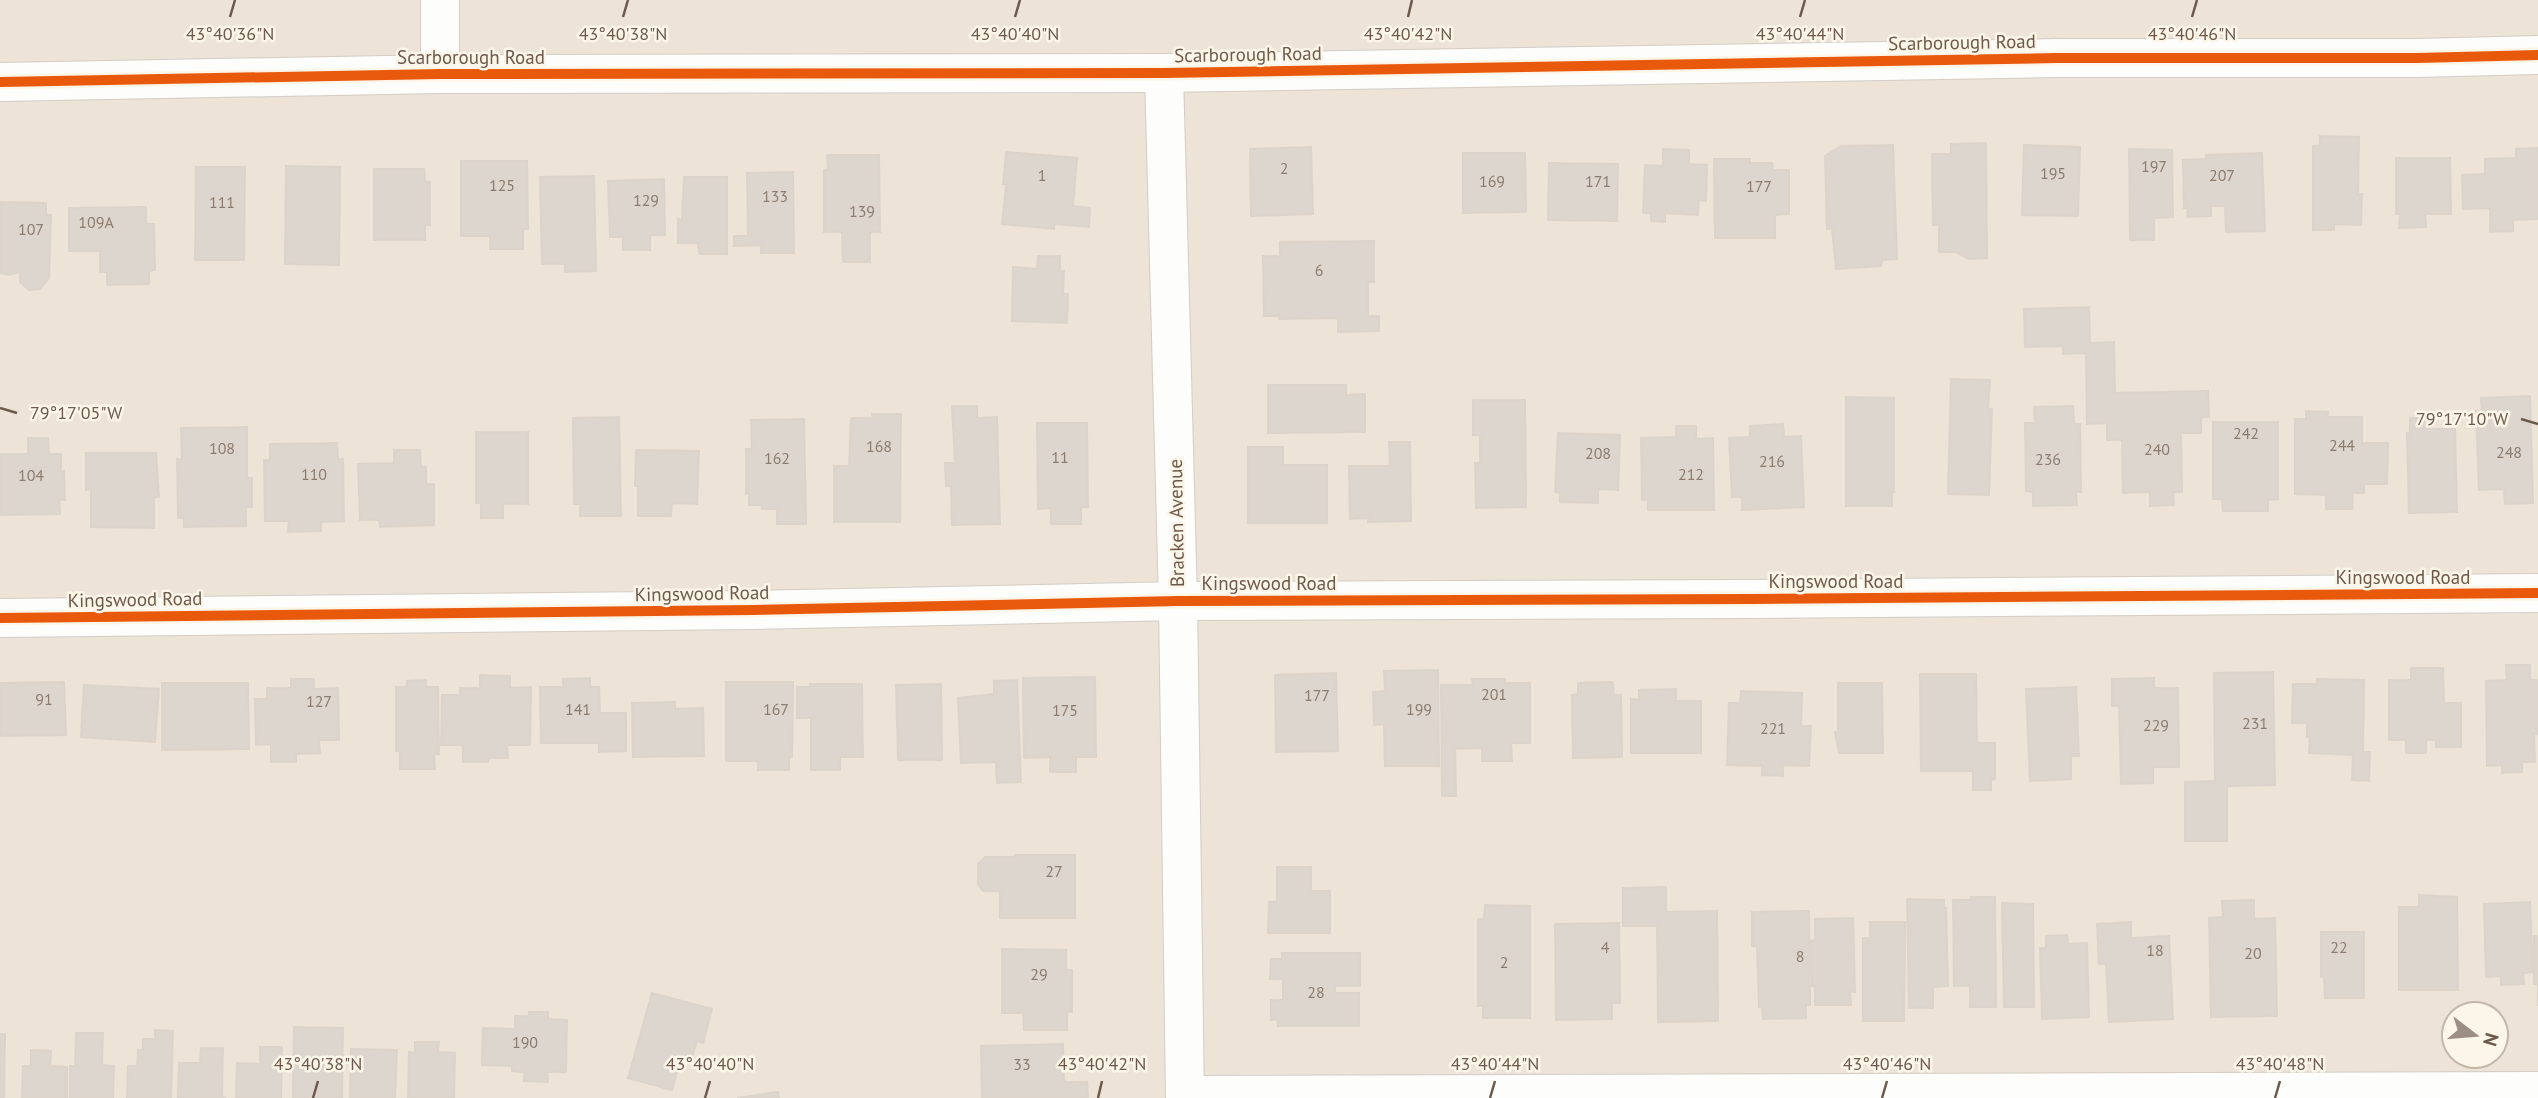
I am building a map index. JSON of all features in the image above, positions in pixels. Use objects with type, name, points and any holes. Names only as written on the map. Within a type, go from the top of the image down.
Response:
[{"type":"street","points":[[440,0],[440,74]]},
{"type":"street","name":"Scarborough Road","points":[[0,82],[440,74],[1164,73],[2015,59],[2538,55]]},
{"type":"street","name":"Bracken Avenue","points":[[1164,73],[1178,601],[1185,1097]]},
{"type":"street","name":"Kingswood Road","points":[[0,618],[752,610],[1178,601],[1737,600],[2538,593]]},
{"type":"street","points":[[1185,1097],[2537,1094]]},
{"type":"shaded area","points":[[0,0],[2538,0],[2538,1098],[0,1098]]},
{"type":"building","points":[[2320,136],[2359,137],[2358,194],[2362,194],[2361,225],[2334,224],[2334,230],[2313,230],[2313,146],[2320,146]]},
{"type":"building","points":[[1986,143],[1987,258],[1969,259],[1956,252],[1939,252],[1939,225],[1933,225],[1932,154],[1951,154],[1951,144]]},
{"type":"building","points":[[1893,145],[1897,259],[1882,260],[1881,266],[1836,269],[1832,228],[1827,229],[1825,156],[1841,146]]},
{"type":"building","points":[[2024,145],[2080,147],[2078,216],[2022,215]]},
{"type":"building","points":[[1311,147],[1313,214],[1251,216],[1250,149]]},
{"type":"building","points":[[2538,148],[2538,219],[2513,220],[2513,231],[2490,232],[2490,208],[2463,209],[2462,175],[2485,174],[2485,159],[2516,158],[2516,149]]},
{"type":"building","points":[[1663,149],[1689,150],[1689,164],[1707,165],[1706,201],[1699,200],[1698,215],[1665,213],[1665,222],[1651,221],[1651,213],[1643,213],[1645,165],[1663,166]]},
{"type":"building","points":[[2129,149],[2172,150],[2173,217],[2154,218],[2154,240],[2130,240]]},
{"type":"building","points":[[1006,152],[1077,158],[1073,206],[1090,208],[1089,227],[1054,224],[1054,229],[1002,224]]},
{"type":"building","points":[[1463,153],[1525,153],[1526,212],[1463,213]]},
{"type":"building","points":[[2262,153],[2265,231],[2226,232],[2225,206],[2211,206],[2211,216],[2188,217],[2187,208],[2184,208],[2183,160],[2206,159],[2206,155]]},
{"type":"building","points":[[827,155],[879,155],[880,232],[870,232],[870,262],[843,262],[842,232],[824,232],[824,170],[828,169]]},
{"type":"building","points":[[2396,158],[2450,158],[2451,214],[2425,214],[2426,227],[2399,228],[2400,214],[2396,214]]},
{"type":"building","points":[[1714,159],[1750,159],[1750,163],[1772,163],[1773,170],[1789,170],[1789,214],[1775,215],[1775,238],[1715,238]]},
{"type":"building","points":[[461,161],[527,161],[528,229],[523,229],[523,249],[490,249],[490,236],[461,236]]},
{"type":"building","points":[[1549,163],[1618,164],[1617,221],[1548,220]]},
{"type":"building","points":[[286,166],[340,167],[339,265],[285,264]]},
{"type":"building","points":[[196,167],[245,167],[244,260],[195,260]]},
{"type":"building","points":[[374,169],[424,169],[425,182],[430,182],[430,225],[425,225],[425,240],[374,240]]},
{"type":"building","points":[[793,172],[794,253],[761,253],[761,245],[734,246],[734,236],[748,236],[747,173]]},
{"type":"building","points":[[594,176],[596,271],[565,272],[565,264],[542,264],[540,177]]},
{"type":"building","points":[[684,177],[727,177],[727,254],[699,254],[698,243],[678,243],[678,219],[682,220]]},
{"type":"building","points":[[664,179],[665,235],[650,235],[650,250],[623,250],[623,237],[610,237],[608,181]]},
{"type":"building","points":[[0,202],[46,203],[46,215],[51,215],[49,278],[40,289],[29,290],[20,282],[20,272],[9,275],[0,273]]},
{"type":"building","points":[[146,207],[146,224],[154,224],[155,270],[149,271],[149,284],[107,285],[107,272],[100,272],[100,251],[69,251],[69,208]]},
{"type":"building","points":[[1374,241],[1374,282],[1368,282],[1368,316],[1379,316],[1379,331],[1338,332],[1338,318],[1279,319],[1279,316],[1264,316],[1263,256],[1280,256],[1280,242]]},
{"type":"building","points":[[1038,256],[1060,256],[1060,271],[1064,271],[1063,294],[1068,294],[1067,323],[1012,321],[1013,267],[1037,269]]},
{"type":"building","points":[[2089,307],[2090,343],[2114,342],[2115,393],[2208,391],[2209,417],[2201,417],[2201,433],[2181,433],[2182,492],[2173,492],[2174,505],[2150,506],[2150,492],[2123,493],[2122,440],[2107,440],[2107,423],[2087,424],[2086,353],[2063,354],[2063,346],[2025,347],[2024,309]]},
{"type":"building","points":[[1951,379],[1990,380],[1988,409],[1992,409],[1989,495],[1948,494]]},
{"type":"building","points":[[1268,385],[1346,385],[1346,395],[1365,394],[1365,432],[1268,433]]},
{"type":"building","points":[[2530,396],[2533,503],[2505,504],[2504,489],[2479,490],[2476,411],[2482,411],[2481,398]]},
{"type":"building","points":[[1846,397],[1894,398],[1892,506],[1846,506]]},
{"type":"building","points":[[1473,400],[1525,400],[1526,507],[1476,508],[1475,463],[1480,463],[1480,435],[1473,435]]},
{"type":"building","points":[[952,406],[977,406],[977,418],[997,417],[1000,524],[952,525],[951,486],[946,486],[945,463],[955,463]]},
{"type":"building","points":[[2073,406],[2074,424],[2080,424],[2081,492],[2076,492],[2077,505],[2033,506],[2033,492],[2026,491],[2025,423],[2035,423],[2034,407]]},
{"type":"building","points":[[2306,411],[2328,412],[2327,417],[2362,417],[2362,443],[2388,443],[2387,484],[2364,484],[2364,493],[2353,493],[2352,509],[2326,509],[2326,495],[2295,494],[2295,419],[2306,419]]},
{"type":"building","points":[[872,414],[901,414],[900,522],[834,522],[834,466],[849,466],[851,418],[873,418]]},
{"type":"building","points":[[619,417],[621,516],[580,516],[580,504],[574,504],[573,418]]},
{"type":"building","points":[[2410,418],[2429,418],[2429,429],[2455,429],[2457,512],[2409,513],[2407,433],[2410,433]]},
{"type":"building","points":[[804,419],[806,524],[777,524],[777,509],[762,509],[762,505],[749,505],[749,493],[746,494],[746,449],[752,449],[751,420]]},
{"type":"building","points":[[2213,422],[2278,422],[2278,499],[2268,500],[2268,511],[2223,511],[2222,499],[2213,499]]},
{"type":"building","points":[[1037,423],[1087,423],[1088,507],[1081,507],[1081,524],[1051,524],[1051,508],[1038,509]]},
{"type":"building","points":[[1783,424],[1784,437],[1801,436],[1804,507],[1742,510],[1742,497],[1732,497],[1729,438],[1750,437],[1750,426]]},
{"type":"building","points":[[1676,426],[1696,426],[1696,439],[1713,438],[1714,510],[1648,510],[1648,500],[1642,500],[1641,438],[1676,437]]},
{"type":"building","points":[[247,427],[247,478],[252,478],[252,507],[246,507],[246,526],[184,527],[184,518],[178,518],[177,459],[182,459],[181,428]]},
{"type":"building","points":[[476,432],[528,432],[528,504],[503,504],[503,518],[481,518],[481,503],[476,503]]},
{"type":"building","points":[[1558,433],[1620,435],[1618,490],[1598,489],[1598,503],[1560,502],[1560,493],[1555,492]]},
{"type":"building","points":[[28,438],[48,438],[49,454],[61,454],[65,500],[59,500],[60,514],[0,515],[1,454],[28,454]]},
{"type":"building","points":[[1389,442],[1410,442],[1411,521],[1368,522],[1369,518],[1350,519],[1349,466],[1390,466]]},
{"type":"building","points":[[337,443],[338,459],[343,459],[344,521],[321,522],[321,531],[288,532],[289,521],[265,521],[264,460],[270,460],[270,444]]},
{"type":"building","points":[[1248,447],[1283,447],[1283,465],[1327,465],[1327,523],[1248,523]]},
{"type":"building","points":[[394,450],[420,450],[421,467],[426,467],[426,484],[434,484],[434,525],[380,527],[379,520],[360,520],[358,464],[394,463]]},
{"type":"building","points":[[636,450],[699,451],[697,504],[672,503],[671,516],[638,516]]},
{"type":"building","points":[[86,453],[156,453],[159,497],[154,497],[154,528],[91,527],[91,489],[86,490]]},
{"type":"building","points":[[2506,665],[2530,665],[2530,680],[2538,680],[2535,762],[2522,762],[2522,772],[2502,773],[2502,765],[2487,766],[2486,681],[2507,680]]},
{"type":"building","points":[[2411,668],[2443,668],[2444,703],[2461,703],[2461,747],[2436,747],[2436,740],[2426,740],[2426,753],[2406,753],[2406,740],[2389,740],[2389,680],[2411,680]]},
{"type":"building","points":[[1438,670],[1439,766],[1385,766],[1384,724],[1374,725],[1373,692],[1385,691],[1384,671]]},
{"type":"building","points":[[2273,672],[2275,785],[2227,786],[2227,841],[2185,841],[2185,782],[2215,781],[2214,673]]},
{"type":"building","points":[[1336,673],[1338,751],[1276,752],[1275,675]]},
{"type":"building","points":[[1920,674],[1976,674],[1977,743],[1995,743],[1995,779],[1991,780],[1991,790],[1973,790],[1973,771],[1921,771]]},
{"type":"building","points":[[480,675],[510,676],[510,688],[531,687],[530,745],[507,745],[508,758],[488,758],[488,762],[463,762],[463,745],[441,745],[442,695],[460,695],[460,688],[480,688]]},
{"type":"building","points":[[1095,677],[1096,757],[1076,757],[1076,772],[1050,772],[1050,757],[1024,758],[1023,678]]},
{"type":"building","points":[[590,678],[590,687],[599,687],[600,713],[626,713],[626,751],[599,752],[599,743],[541,743],[540,687],[563,687],[563,679]]},
{"type":"building","points":[[2154,678],[2154,688],[2178,688],[2179,767],[2153,767],[2153,783],[2121,784],[2119,706],[2112,706],[2112,679]]},
{"type":"building","points":[[291,679],[314,679],[314,689],[338,688],[339,740],[319,740],[320,753],[296,754],[296,762],[271,762],[271,744],[256,745],[255,699],[267,699],[267,688],[291,688]]},
{"type":"building","points":[[1472,679],[1505,679],[1505,683],[1530,683],[1530,743],[1511,743],[1512,761],[1482,761],[1482,748],[1455,749],[1456,796],[1442,796],[1441,685],[1473,685]]},
{"type":"building","points":[[2317,679],[2364,680],[2363,752],[2370,752],[2369,781],[2352,780],[2353,755],[2309,753],[2307,723],[2292,723],[2293,684],[2317,684]]},
{"type":"building","points":[[426,680],[426,687],[438,687],[439,754],[434,754],[435,769],[400,769],[400,751],[396,751],[396,687],[407,687],[407,681]]},
{"type":"building","points":[[1017,680],[1021,782],[997,783],[996,762],[961,763],[958,698],[994,694],[994,681]]},
{"type":"building","points":[[64,682],[66,735],[0,736],[0,683]]},
{"type":"building","points":[[726,682],[793,682],[792,757],[789,757],[789,770],[758,770],[758,761],[726,761]]},
{"type":"building","points":[[1613,682],[1614,695],[1621,695],[1622,757],[1573,758],[1572,695],[1578,694],[1578,683]]},
{"type":"building","points":[[162,683],[248,683],[249,749],[162,750]]},
{"type":"building","points":[[1838,683],[1882,683],[1883,753],[1839,753],[1835,732],[1838,732]]},
{"type":"building","points":[[810,684],[862,684],[863,757],[840,757],[840,770],[811,770],[811,718],[797,718],[797,687],[810,687]]},
{"type":"building","points":[[941,684],[942,760],[898,760],[896,685]]},
{"type":"building","points":[[84,685],[159,689],[155,742],[81,737]]},
{"type":"building","points":[[2076,687],[2079,756],[2071,756],[2071,779],[2030,781],[2026,689]]},
{"type":"building","points":[[1676,689],[1676,701],[1701,701],[1701,753],[1631,753],[1631,699],[1639,700],[1639,690]]},
{"type":"building","points":[[1741,691],[1802,693],[1801,726],[1811,726],[1809,766],[1783,765],[1783,776],[1762,775],[1762,766],[1727,765],[1729,703],[1740,703]]},
{"type":"building","points":[[675,702],[675,709],[703,708],[704,756],[633,757],[632,703]]},
{"type":"building","points":[[1075,855],[1075,918],[1000,918],[1000,891],[983,891],[978,884],[978,864],[985,857]]},
{"type":"building","points":[[1277,867],[1311,867],[1311,891],[1330,891],[1330,933],[1268,933],[1269,902],[1277,902]]},
{"type":"building","points":[[1666,887],[1666,912],[1717,911],[1718,1021],[1658,1022],[1657,926],[1623,926],[1623,888]]},
{"type":"building","points":[[2419,895],[2457,897],[2458,990],[2399,990],[2399,907],[2419,907]]},
{"type":"building","points":[[1971,897],[1995,897],[1996,1007],[1970,1007],[1970,986],[1954,986],[1953,900],[1971,900]]},
{"type":"building","points":[[1907,899],[1944,900],[1946,908],[1948,986],[1933,987],[1933,1008],[1909,1008]]},
{"type":"building","points":[[2254,900],[2254,919],[2275,918],[2277,1016],[2211,1017],[2209,918],[2223,917],[2222,901]]},
{"type":"building","points":[[2530,902],[2533,972],[2523,973],[2524,984],[2501,985],[2501,976],[2486,977],[2484,904]]},
{"type":"building","points":[[2002,903],[2033,904],[2034,1007],[2004,1007]]},
{"type":"building","points":[[1485,905],[1530,906],[1530,1018],[1483,1018],[1483,1006],[1478,1006],[1478,919],[1484,919]]},
{"type":"building","points":[[1809,911],[1810,1005],[1806,1005],[1806,1018],[1763,1019],[1762,1006],[1759,1007],[1757,946],[1752,946],[1752,912]]},
{"type":"building","points":[[1853,918],[1855,992],[1850,991],[1851,1005],[1815,1005],[1811,941],[1815,940],[1815,919]]},
{"type":"building","points":[[1870,922],[1905,922],[1904,1021],[1863,1021],[1863,938],[1870,938]]},
{"type":"building","points":[[2131,922],[2131,938],[2169,936],[2173,1019],[2109,1022],[2106,964],[2099,964],[2097,924]]},
{"type":"building","points":[[1619,923],[1620,1003],[1612,1003],[1612,1019],[1556,1020],[1555,924]]},
{"type":"building","points":[[2321,932],[2364,932],[2364,998],[2325,998],[2324,977],[2321,977]]},
{"type":"building","points":[[2067,935],[2068,944],[2087,943],[2089,1017],[2042,1019],[2040,948],[2046,948],[2046,936]]},
{"type":"building","points":[[2534,936],[2538,936],[2538,984],[2534,984]]},
{"type":"building","points":[[1002,949],[1066,950],[1066,970],[1072,970],[1072,1012],[1067,1012],[1067,1030],[1024,1030],[1023,1013],[1002,1013]]},
{"type":"building","points":[[1282,953],[1360,953],[1360,986],[1335,986],[1335,993],[1359,993],[1359,1026],[1278,1026],[1277,1019],[1271,1020],[1271,1000],[1283,1000],[1283,979],[1270,979],[1271,959],[1282,959]]},
{"type":"building","points":[[652,993],[712,1009],[703,1043],[697,1041],[692,1057],[682,1054],[672,1090],[628,1078]]},
{"type":"building","points":[[529,1012],[548,1012],[548,1019],[567,1020],[566,1072],[547,1072],[548,1082],[524,1081],[524,1072],[512,1071],[512,1066],[482,1065],[483,1028],[515,1029],[515,1016],[529,1016]]},
{"type":"building","points":[[294,1027],[343,1028],[342,1098],[293,1098]]},
{"type":"building","points":[[155,1030],[173,1031],[171,1098],[127,1098],[128,1066],[137,1066],[138,1050],[143,1050],[143,1039],[155,1039]]},
{"type":"building","points":[[76,1033],[103,1033],[102,1065],[114,1066],[113,1098],[70,1098],[70,1066],[75,1066]]},
{"type":"building","points":[[0,1034],[5,1034],[4,1098],[0,1098]]},
{"type":"building","points":[[415,1042],[439,1042],[438,1052],[455,1053],[454,1098],[408,1098],[409,1052],[415,1053]]},
{"type":"building","points":[[1063,1044],[1064,1082],[1087,1082],[1088,1098],[982,1098],[981,1046]]},
{"type":"building","points":[[260,1047],[282,1047],[281,1098],[236,1098],[237,1063],[260,1064]]},
{"type":"building","points":[[201,1048],[223,1048],[222,1097],[226,1098],[178,1098],[179,1063],[200,1063]]},
{"type":"building","points":[[351,1049],[397,1050],[395,1098],[350,1098]]},
{"type":"building","points":[[31,1050],[51,1051],[50,1066],[67,1067],[67,1098],[22,1098],[23,1066],[31,1066]]},
{"type":"building","points":[[778,1092],[779,1098],[737,1098]]},
{"type":"cycle path","points":[[0,82],[440,74],[1164,73],[2057,58],[2417,58],[2538,55]]},
{"type":"cycle path","points":[[0,618],[753,610],[1178,601],[2538,593]]}]
